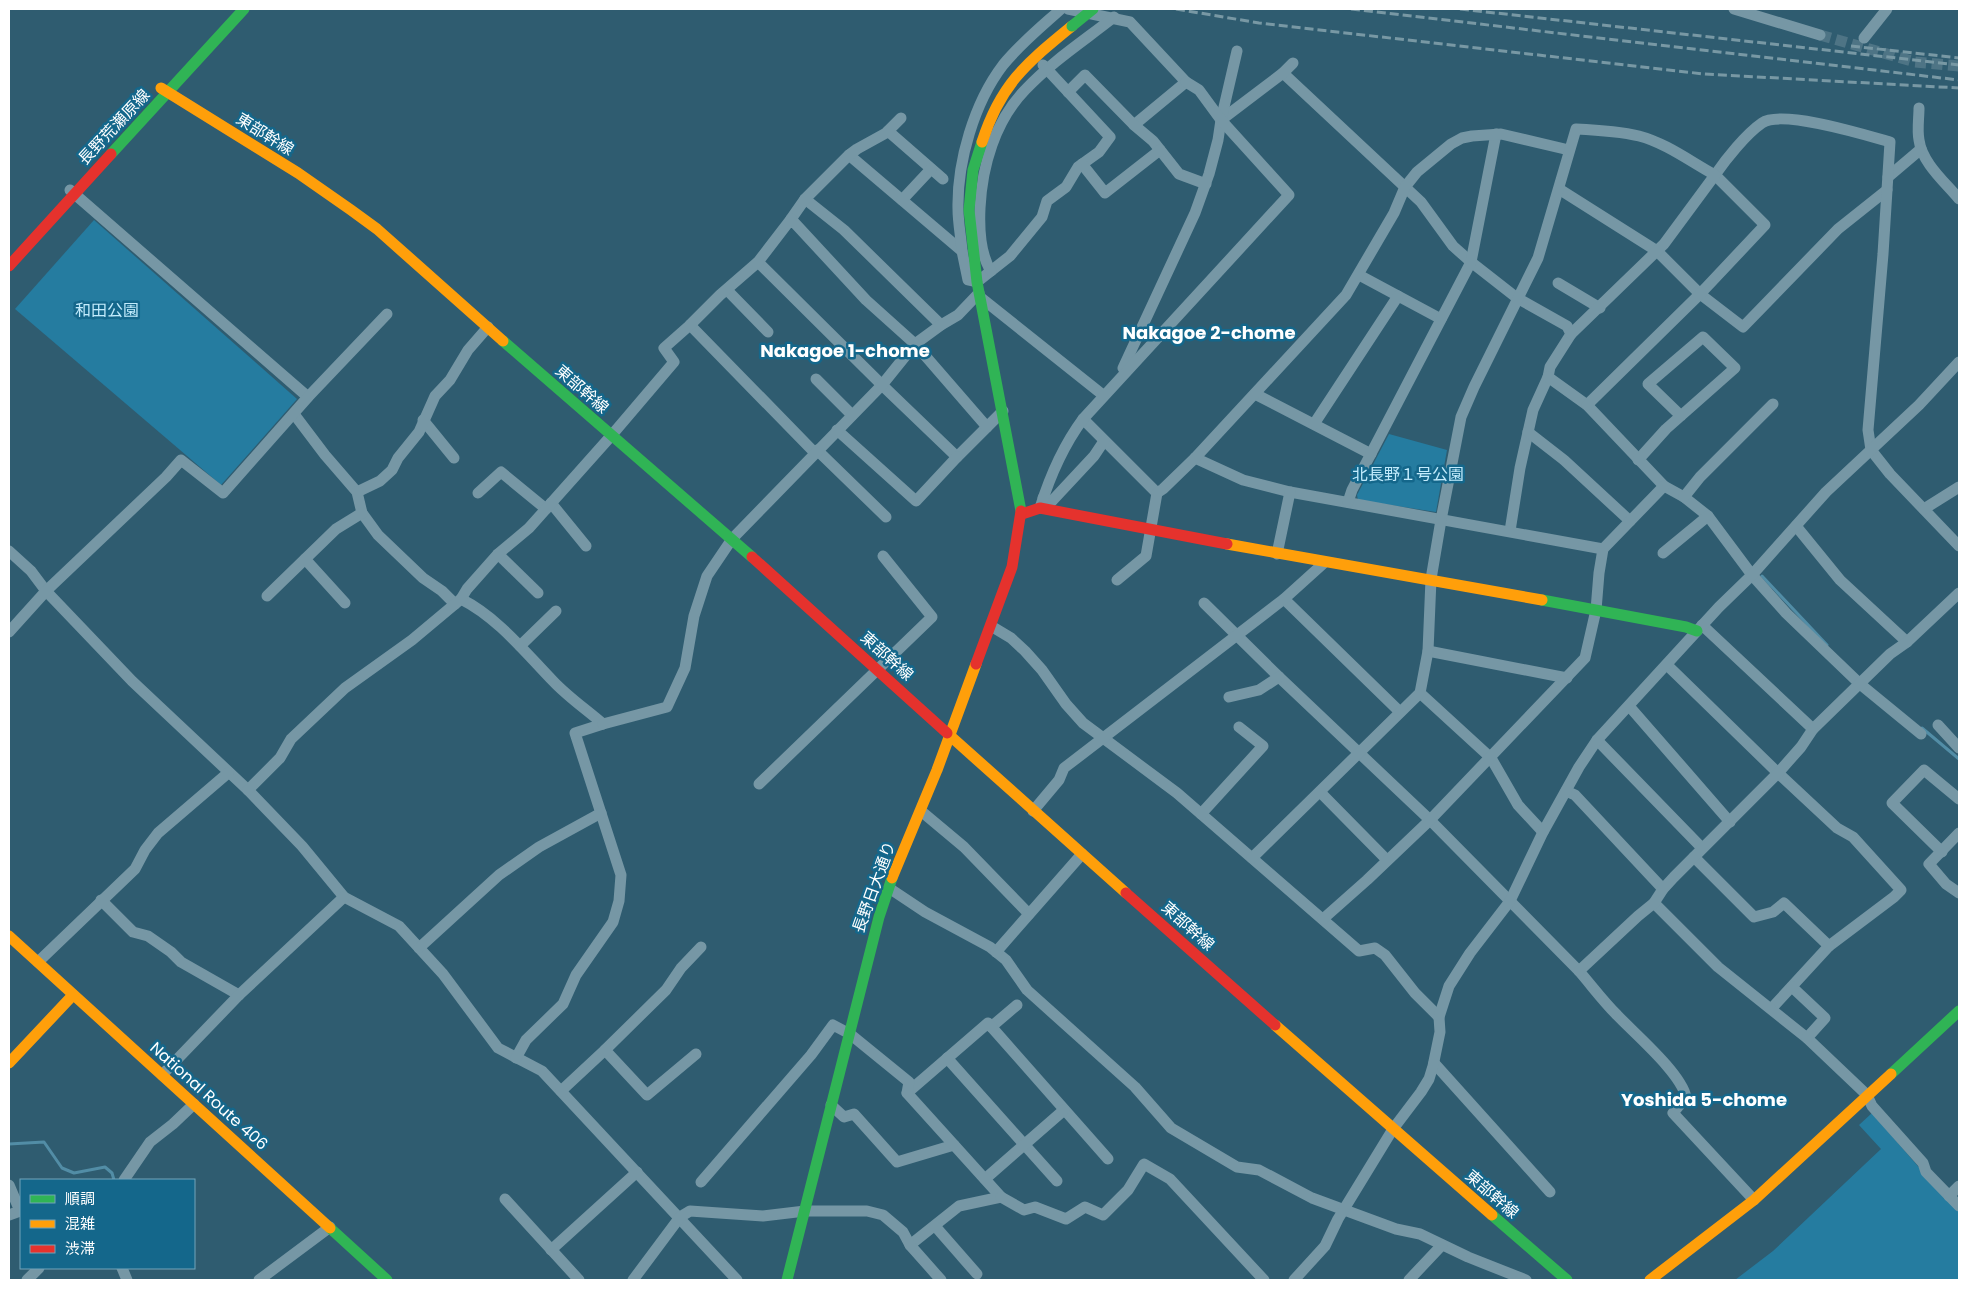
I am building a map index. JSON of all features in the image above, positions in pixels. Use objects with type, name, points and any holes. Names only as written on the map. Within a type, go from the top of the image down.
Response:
[{"type":"main road","name":"長野荒瀬原線","points":[[164,90],[232,9]]},
{"type":"main road","name":"長野荒瀬原線","points":[[9,254],[71,191],[164,90],[244,9]]},
{"type":"main road","points":[[1093,9],[1031,60],[1015,76],[992,112],[973,170],[969,210],[979,291],[1022,514],[1042,503],[1151,529],[1277,554],[1431,579],[1699,628]]},
{"type":"main road","name":"東部幹線","points":[[164,90],[349,208],[377,229],[611,436],[732,539],[1033,811],[1567,1280]]},
{"type":"main road","name":"長野荒瀬原線","points":[[9,266],[71,191]]},
{"type":"main road","name":"長野日大通り","points":[[787,1280],[872,940],[889,888],[921,811],[1012,567],[1022,514]]},
{"type":"main road","name":"National Route 406","points":[[9,936],[387,1280]]},
{"type":"main road","points":[[9,1063],[73,995]]},
{"type":"main road","points":[[1650,1280],[1754,1200],[1959,1011]]},
{"type":"street","points":[[1061,9],[1002,67],[988,90],[970,130],[961,174],[958,209],[962,251],[968,280],[1103,396]]},
{"type":"street","points":[[1068,9],[1114,17],[1130,22],[1186,82],[1199,90],[1221,120],[1289,195],[1083,419],[1073,432],[1048,479],[1042,503],[1052,501],[1094,456],[1104,441]]},
{"type":"street","points":[[1734,9],[1820,35]]},
{"type":"street","points":[[1864,38],[1887,9]]},
{"type":"street","points":[[991,271],[985,263],[980,236],[980,202],[984,168],[993,142],[1009,110],[1044,68],[1114,17]]},
{"type":"street","points":[[1123,368],[1195,213],[1206,184],[1218,140],[1237,51]]},
{"type":"street","points":[[1221,120],[1283,74],[1293,63]]},
{"type":"street","points":[[516,1058],[526,1040],[563,1004],[576,975],[613,922],[619,901],[621,875],[575,733],[666,707],[685,668],[694,616],[707,576],[732,539],[882,385],[915,344],[958,315],[979,291],[991,271],[1010,256],[1042,217],[1048,201],[1066,187],[1078,167],[1099,152],[1110,137],[1044,68]]},
{"type":"street","points":[[1283,74],[1405,187],[1433,216],[1441,231],[1453,246],[1517,298],[1567,326],[1571,334]]},
{"type":"street","points":[[1068,92],[1085,75],[1134,125],[1153,141],[1179,174],[1206,184]]},
{"type":"street","points":[[1134,125],[1186,82]]},
{"type":"street","points":[[1919,108],[1918,139],[1921,149],[1930,164],[1959,199]]},
{"type":"street","points":[[248,790],[280,758],[290,738],[344,688],[412,640],[458,602],[498,554],[529,528],[674,362],[664,348],[758,262],[805,199],[850,155],[888,131],[901,118]]},
{"type":"street","points":[[1510,531],[1520,468],[1533,410],[1548,377],[1550,367],[1571,334],[1657,251],[1737,147],[1762,122],[1778,118],[1828,126],[1890,142],[1884,254],[1868,430],[1871,450],[1890,474],[1959,546]]},
{"type":"street","points":[[1252,858],[1420,693],[1428,651],[1431,579],[1462,417],[1474,387],[1538,258],[1576,129],[1603,130],[1639,136],[1662,145],[1715,175],[1766,224],[1700,294],[1586,405]]},
{"type":"street","points":[[888,131],[943,179]]},
{"type":"street","points":[[1348,502],[1352,490],[1471,262],[1496,134]]},
{"type":"street","points":[[1157,492],[1163,489],[1195,458],[1346,295],[1394,213],[1405,187],[1417,172],[1451,144],[1462,138],[1496,134],[1569,150]]},
{"type":"street","points":[[1888,177],[1921,149]]},
{"type":"street","points":[[1082,164],[1104,193],[1160,150]]},
{"type":"street","points":[[850,155],[962,251]]},
{"type":"street","points":[[902,200],[931,169]]},
{"type":"street","points":[[1559,189],[1657,251],[1700,294],[1743,327],[1838,229],[1887,190]]},
{"type":"street","points":[[71,191],[308,397]]},
{"type":"street","points":[[805,199],[844,230],[941,325]]},
{"type":"street","points":[[791,220],[866,300],[915,344],[987,427]]},
{"type":"street","points":[[758,262],[957,457]]},
{"type":"street","points":[[1359,275],[1441,319]]},
{"type":"street","points":[[1558,283],[1600,308]]},
{"type":"street","points":[[727,290],[768,332]]},
{"type":"street","points":[[1314,424],[1398,296]]},
{"type":"street","points":[[9,632],[46,591],[166,477],[180,460],[223,492],[308,397],[387,314]]},
{"type":"street","points":[[690,326],[816,451],[886,517]]},
{"type":"street","points":[[357,492],[380,481],[392,470],[398,458],[419,432],[435,396],[450,380],[468,350],[488,327]]},
{"type":"street","points":[[1638,460],[1681,416],[1735,368],[1704,337],[1648,384],[1681,416]]},
{"type":"street","points":[[1294,1280],[1325,1246],[1344,1210],[1394,1130],[1429,1079],[1440,1032],[1439,1017],[1449,986],[1457,972],[1510,901],[1543,832],[1597,740],[1699,628],[1752,575],[1826,492],[1919,404],[1959,362]]},
{"type":"street","points":[[1548,377],[1586,405],[1664,486],[1684,497],[1708,516],[1752,575],[1786,613],[1921,734]]},
{"type":"street","points":[[816,379],[852,415]]},
{"type":"street","points":[[1255,394],[1371,454]]},
{"type":"street","points":[[1684,497],[1700,478],[1773,404]]},
{"type":"street","points":[[837,430],[916,501],[1003,411]]},
{"type":"street","points":[[294,414],[325,455],[357,492],[362,513],[378,535],[423,578],[458,602],[476,607],[520,646],[555,683],[603,724]]},
{"type":"street","points":[[1083,419],[1157,492]]},
{"type":"street","points":[[423,420],[454,458]]},
{"type":"street","points":[[1528,432],[1564,460],[1630,521]]},
{"type":"street","points":[[1195,458],[1243,480],[1290,492],[1603,549]]},
{"type":"street","points":[[478,493],[501,472],[548,506],[586,546]]},
{"type":"street","points":[[1323,918],[1430,820],[1585,658],[1596,610],[1603,549],[1664,486]]},
{"type":"street","points":[[1924,509],[1959,487]]},
{"type":"street","points":[[1117,580],[1146,556],[1157,492]]},
{"type":"street","points":[[1277,554],[1290,492]]},
{"type":"street","points":[[267,596],[336,530],[362,513]]},
{"type":"street","points":[[1663,553],[1708,516]]},
{"type":"street","points":[[1796,526],[1840,580],[1907,642]]},
{"type":"street","points":[[9,551],[31,571],[46,591],[132,680],[248,790],[302,846],[344,897],[399,926],[443,974],[498,1048],[542,1071],[737,1280]]},
{"type":"street","points":[[498,554],[538,593]]},
{"type":"street","points":[[759,784],[932,617],[883,556]]},
{"type":"street","points":[[305,559],[345,603]]},
{"type":"street","points":[[1033,811],[1059,780],[1064,768],[1284,599],[1325,562]]},
{"type":"street","points":[[1579,970],[1654,903],[1663,889],[1702,848],[1778,774],[1801,747],[1813,729],[1890,654],[1907,642],[1959,594]]},
{"type":"street","points":[[1284,599],[1400,712]]},
{"type":"street","points":[[1204,603],[1359,754],[1430,820],[1579,970],[1599,996],[1652,1051],[1684,1088],[1686,1097],[1674,1113],[1754,1200]]},
{"type":"street","points":[[520,646],[556,611]]},
{"type":"street","points":[[991,626],[1011,638],[1025,651],[1042,670],[1066,704],[1083,722],[1177,793],[1359,951],[1375,948],[1385,955],[1415,992],[1439,1017]]},
{"type":"street","points":[[1699,628],[1813,729]]},
{"type":"street","points":[[1428,651],[1567,678]]},
{"type":"street","points":[[1667,665],[1778,774],[1837,828],[1853,837],[1901,890],[1829,946],[1772,1008]]},
{"type":"street","points":[[1229,697],[1259,690],[1279,677]]},
{"type":"street","points":[[1420,693],[1491,758],[1518,805],[1543,832]]},
{"type":"street","points":[[1629,706],[1730,822]]},
{"type":"street","points":[[1938,725],[1959,748]]},
{"type":"street","points":[[1201,814],[1262,746],[1239,727]]},
{"type":"street","points":[[1597,740],[1702,848]]},
{"type":"street","points":[[1942,852],[1892,802],[1924,770],[1959,799]]},
{"type":"street","points":[[38,962],[135,869],[145,850],[158,833],[228,773]]},
{"type":"street","points":[[1566,791],[1575,795],[1663,889]]},
{"type":"street","points":[[1320,792],[1387,860]]},
{"type":"street","points":[[921,811],[964,848],[1029,914]]},
{"type":"street","points":[[419,948],[498,875],[539,846],[601,813]]},
{"type":"street","points":[[1959,833],[1929,864],[1946,884],[1959,893]]},
{"type":"street","points":[[996,952],[1082,854]]},
{"type":"street","points":[[1694,857],[1754,917],[1773,912],[1784,903],[1829,946]]},
{"type":"street","points":[[889,888],[925,912],[990,947],[1006,960],[1028,990],[1135,1088],[1172,1128],[1237,1167],[1259,1170],[1312,1198],[1396,1229],[1420,1234],[1526,1280]]},
{"type":"street","points":[[162,1075],[239,995],[344,897]]},
{"type":"street","points":[[101,900],[133,932],[148,936],[171,952],[181,962],[239,995]]},
{"type":"street","points":[[1654,903],[1718,967],[1772,1008],[1867,1094],[1872,1106],[1923,1163],[1926,1172],[1959,1206]]},
{"type":"street","points":[[561,1091],[666,990],[681,968],[701,947]]},
{"type":"street","points":[[1792,987],[1825,1018],[1807,1038]]},
{"type":"street","points":[[991,1028],[1017,1005]]},
{"type":"street","points":[[907,1093],[988,1023],[1108,1159]]},
{"type":"street","points":[[701,1182],[811,1055],[833,1025],[850,1034],[909,1082],[907,1093]]},
{"type":"street","points":[[605,1050],[647,1095],[696,1054]]},
{"type":"street","points":[[947,1058],[1057,1181]]},
{"type":"street","points":[[1434,1063],[1550,1192]]},
{"type":"street","points":[[907,1093],[1002,1197],[1024,1210],[1035,1207],[1066,1219],[1085,1207],[1103,1215],[1128,1190],[1144,1164],[1170,1179],[1264,1280]]},
{"type":"street","points":[[125,1179],[150,1142],[194,1104]]},
{"type":"street","points":[[831,1105],[844,1116],[854,1114],[897,1162],[954,1145]]},
{"type":"street","points":[[985,1179],[1064,1110]]},
{"type":"street","points":[[551,1250],[638,1172]]},
{"type":"street","points":[[9,1185],[20,1211],[9,1215]]},
{"type":"street","points":[[1949,1196],[1959,1186]]},
{"type":"street","points":[[910,1245],[959,1206],[1002,1197]]},
{"type":"street","points":[[505,1199],[579,1280]]},
{"type":"street","points":[[633,1280],[680,1217],[690,1211],[763,1216],[805,1210],[867,1210],[883,1215],[903,1232],[910,1245],[941,1280]]},
{"type":"street","points":[[934,1226],[976,1274]]},
{"type":"street","points":[[259,1280],[330,1227]]},
{"type":"street","points":[[1409,1280],[1442,1244]]},
{"type":"street","points":[[27,1280],[38,1269]]},
{"type":"green space","name":"和田公園","points":[[94,220],[297,399],[221,485],[15,309]]},
{"type":"green space","name":"北長野１号公園","points":[[1389,434],[1447,450],[1436,512],[1358,500],[1357,495]]},
{"type":"green space","points":[[1872,1113],[1959,1212],[1959,1280],[1735,1280],[1773,1251],[1881,1149],[1859,1125]]},
{"type":"waterway","points":[[1762,576],[1827,645]]},
{"type":"waterway","points":[[1922,728],[1959,759]]},
{"type":"waterway","points":[[9,1144],[44,1142],[62,1168],[74,1173],[105,1167],[112,1173],[114,1179]]},
{"type":"tunnel","points":[[1820,35],[1915,62],[1959,66]]},
{"type":"railway","points":[[1176,9],[1259,23],[1704,74],[1959,88]]},
{"type":"railway","points":[[1351,9],[1959,80]]},
{"type":"railway","points":[[1460,9],[1959,65]]},
{"type":"railway","points":[[1851,46],[1959,58]]},
{"type":"traffic: fast","points":[[111,154],[244,9]]},
{"type":"traffic: fast","points":[[1072,26],[1093,9]]},
{"type":"traffic: fast","points":[[982,142],[973,170],[969,210],[977,282],[1021,511]]},
{"type":"traffic: fast","points":[[503,341],[752,557]]},
{"type":"traffic: fast","points":[[1542,600],[1686,627],[1697,631]]},
{"type":"traffic: fast","points":[[787,1280],[879,917],[892,878]]},
{"type":"traffic: fast","points":[[1891,1074],[1959,1011]]},
{"type":"traffic: fast","points":[[1492,1215],[1567,1280]]},
{"type":"traffic: fast","points":[[330,1228],[387,1280]]},
{"type":"traffic: slow","points":[[982,142],[998,104],[1017,76],[1042,51],[1072,26]]},
{"type":"traffic: slow","points":[[161,88],[298,173],[377,229],[503,341]]},
{"type":"traffic: slow","points":[[1227,544],[1542,600]]},
{"type":"traffic: slow","points":[[892,878],[937,770],[976,664]]},
{"type":"traffic: slow","points":[[947,733],[1126,893]]},
{"type":"traffic: slow","points":[[9,936],[330,1228]]},
{"type":"traffic: slow","points":[[9,1063],[73,995]]},
{"type":"traffic: slow","points":[[1275,1025],[1492,1215]]},
{"type":"traffic: slow","points":[[1650,1280],[1754,1200],[1891,1074]]},
{"type":"traffic: jam","points":[[9,266],[111,154]]},
{"type":"traffic: jam","points":[[1022,514],[1040,508],[1227,544]]},
{"type":"traffic: jam","points":[[976,664],[1012,567],[1021,511]]},
{"type":"traffic: jam","points":[[752,557],[947,733]]},
{"type":"traffic: jam","points":[[1126,893],[1275,1025]]},
{"type":"district","name":"Nakagoe 2-chome","points":[[1209,332]]},
{"type":"district","name":"Nakagoe 1-chome","points":[[845,350]]},
{"type":"district","name":"Yoshida 5-chome","points":[[1704,1099]]}]
